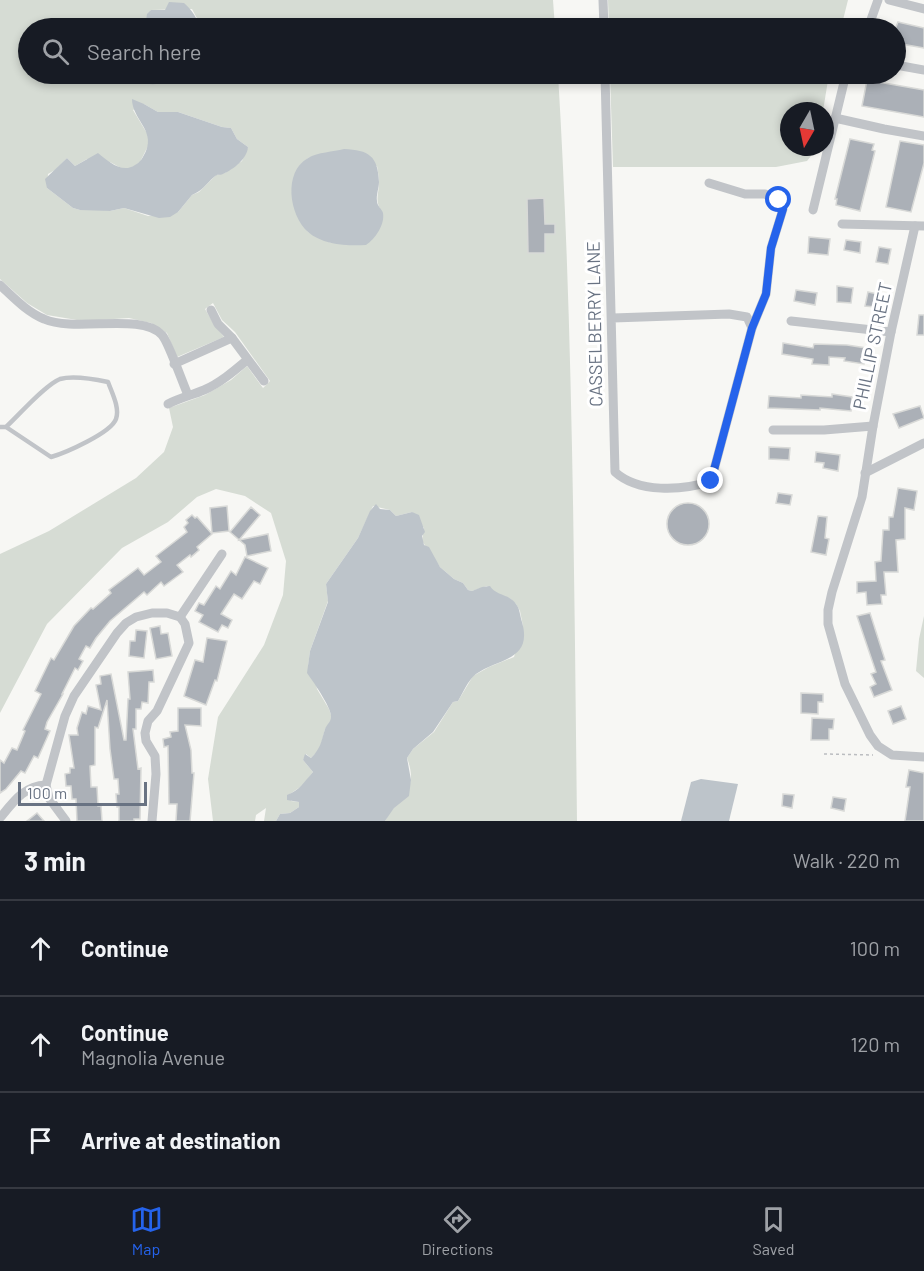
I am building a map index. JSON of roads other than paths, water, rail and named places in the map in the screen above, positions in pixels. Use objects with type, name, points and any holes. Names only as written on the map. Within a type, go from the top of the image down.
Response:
[{"type":"street","points":[[603,0],[604,18]]},
{"type":"street","points":[[872,18],[878,0]]},
{"type":"street","points":[[889,0],[924,9]]},
{"type":"street","points":[[906,67],[924,70]]},
{"type":"street","name":"CASSELBERRY LANE","points":[[606,84],[613,318],[613,438],[615,472],[622,479],[652,488],[698,486],[711,481],[752,328]]},
{"type":"street","points":[[813,210],[844,84]]},
{"type":"street","points":[[835,118],[924,136]]},
{"type":"street","points":[[709,183],[744,194],[765,194],[779,200],[783,209],[771,248],[766,294],[752,328]]},
{"type":"street","points":[[842,224],[920,226]]},
{"type":"street","name":"PHILLIP STREET","points":[[920,226],[891,332],[862,497],[832,592],[828,624],[840,669],[860,717],[878,746],[892,755],[924,757]]},
{"type":"street","points":[[0,285],[24,307],[45,320],[83,326],[129,323],[150,328],[162,335],[188,394]]},
{"type":"street","points":[[211,310],[218,324],[232,338],[264,381]]},
{"type":"street","points":[[613,318],[729,314],[747,317],[752,328]]},
{"type":"street","points":[[791,321],[891,332]]},
{"type":"street","points":[[174,364],[232,338]]},
{"type":"street","points":[[168,404],[188,394],[203,391],[248,360]]},
{"type":"street","points":[[772,430],[824,430],[873,426]]},
{"type":"street","points":[[865,473],[924,443]]},
{"type":"street","points":[[180,617],[222,554]]},
{"type":"street","points":[[66,821],[49,798],[46,785],[65,716],[74,696],[126,623],[136,617],[152,613],[167,613],[180,617],[189,633],[189,643],[158,711],[148,721],[145,733],[155,756],[156,774],[152,821]]},
{"type":"street","points":[[0,818],[22,792],[35,786],[46,785]]},
{"type":"lane","points":[[91,378],[108,382],[117,409],[116,418],[111,426],[69,451],[51,457],[3,427],[48,387],[61,379],[91,378]]}]
